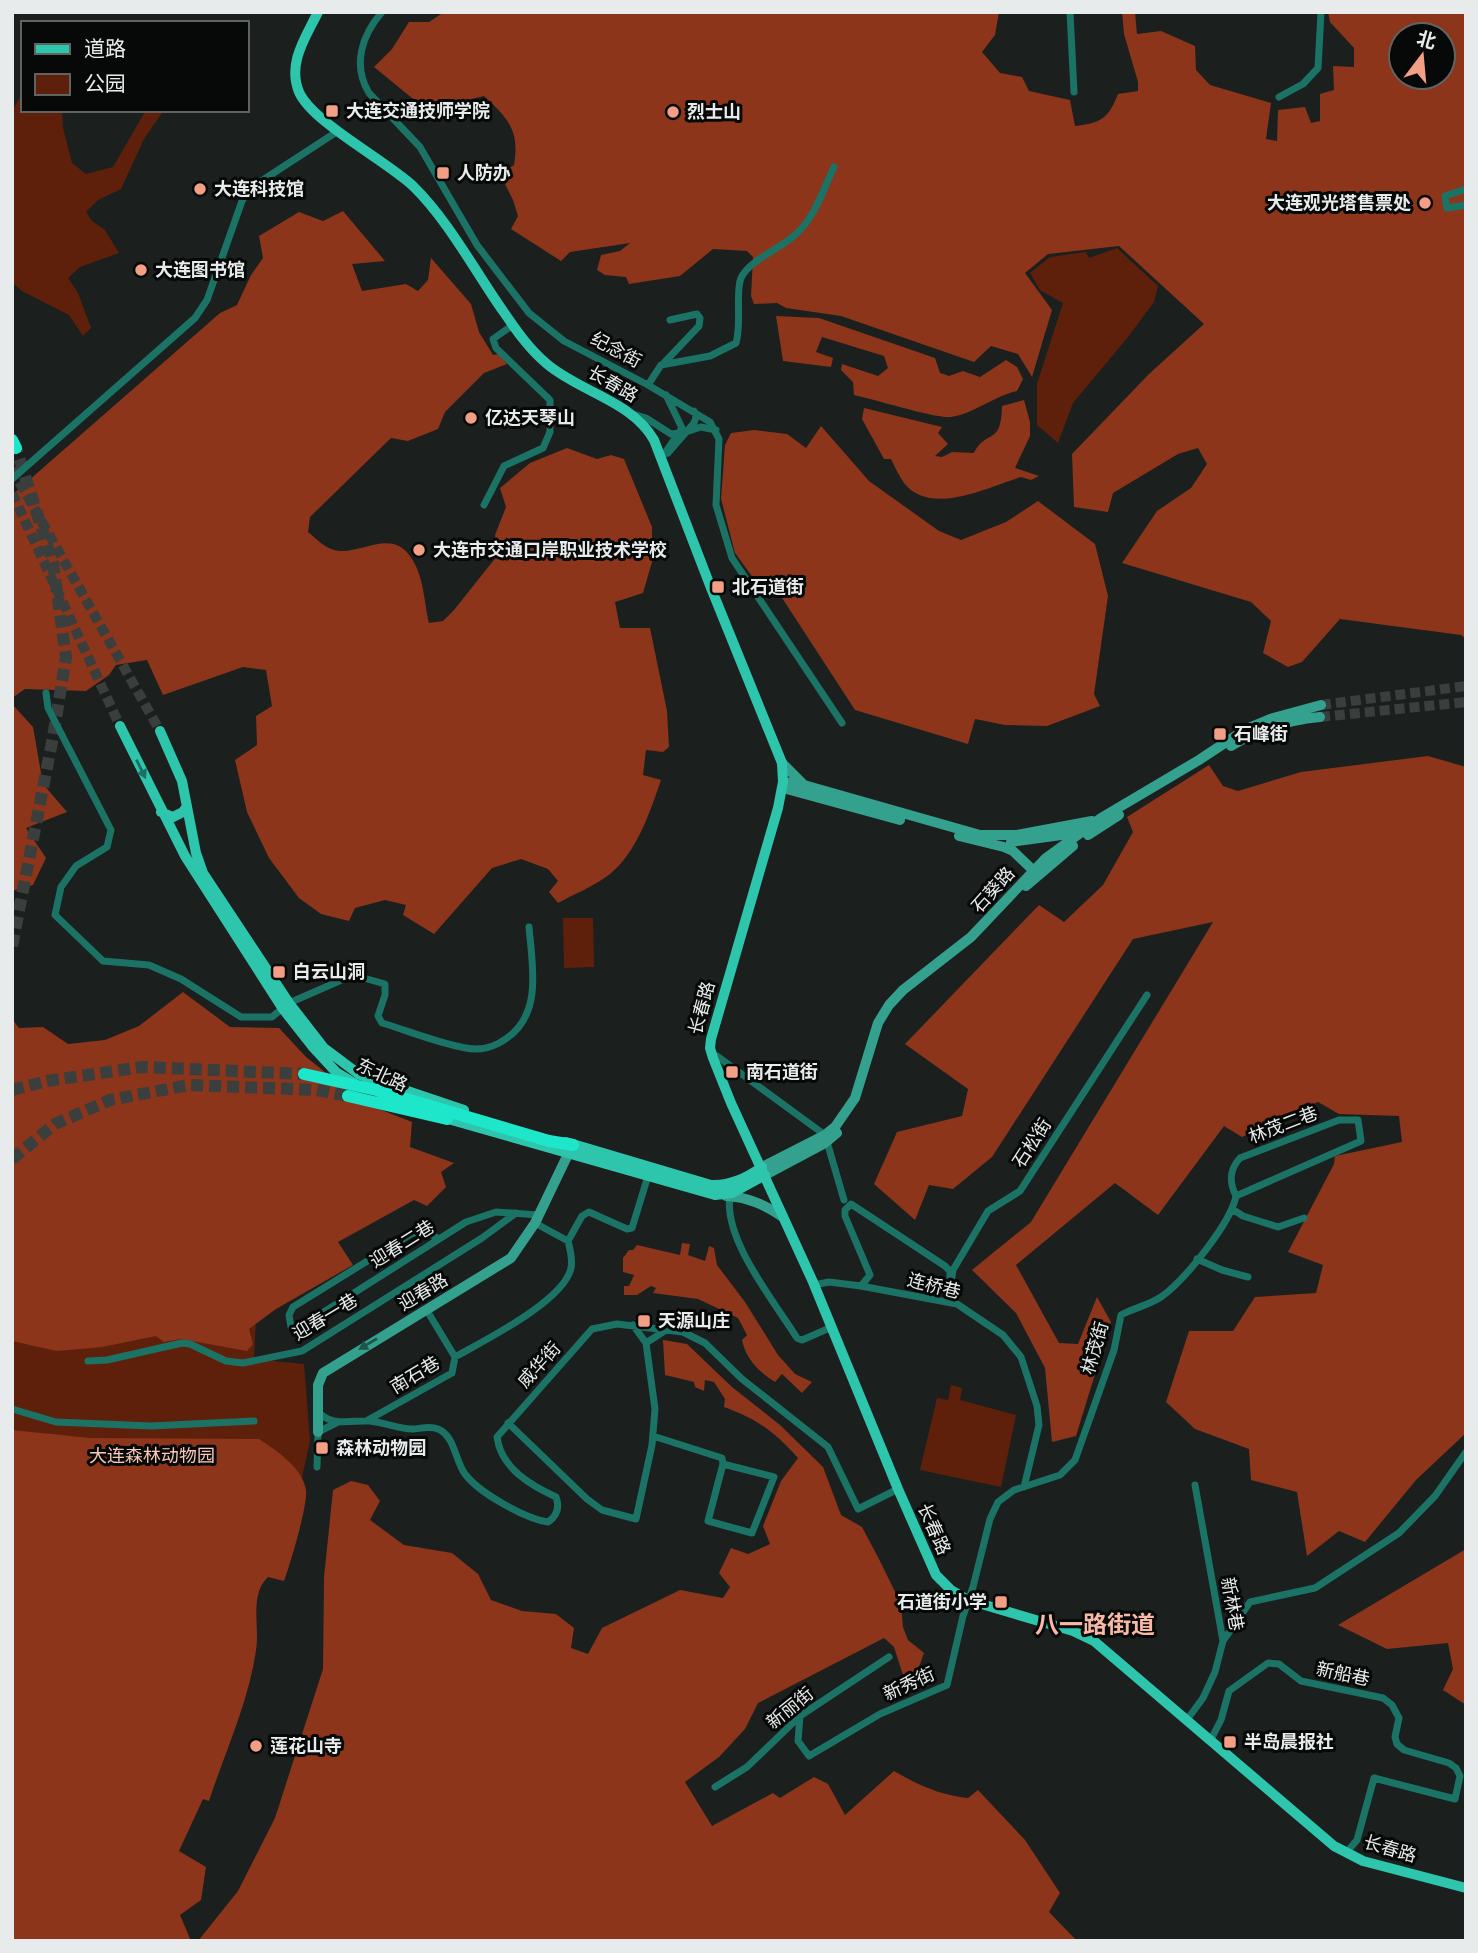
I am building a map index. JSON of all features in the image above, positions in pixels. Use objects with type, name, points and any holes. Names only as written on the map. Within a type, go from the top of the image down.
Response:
[{"type":"highway","points":[[304,1074],[376,1090],[571,1149]]},
{"type":"highway","points":[[348,1096],[447,1119]]},
{"type":"main road","name":"长春路","points":[[318,12],[298,53],[295,76],[304,101],[392,169],[425,200],[534,353],[548,366],[630,414],[646,427],[663,457],[782,764],[786,787],[710,1048],[731,1103],[814,1285],[936,1575],[951,1590],[968,1600],[1084,1635],[1334,1846],[1363,1861],[1466,1888]]},
{"type":"main road","name":"石葵路","points":[[1038,868],[1100,822],[1246,729],[1270,719],[1321,705]]},
{"type":"main road","name":"石葵路","points":[[764,1171],[825,1139],[855,1098],[878,1023],[889,1005],[902,990],[971,937],[1038,868],[1080,832],[1248,736],[1278,724],[1320,717]]},
{"type":"main road","name":"东北路","points":[[120,726],[161,812],[204,888],[286,1006],[324,1048],[360,1075],[648,1176],[715,1195]]},
{"type":"main road","name":"东北路","points":[[160,731],[181,781],[203,873],[312,1046],[336,1072],[392,1100],[447,1119],[711,1185],[725,1186],[764,1171]]},
{"type":"main road","points":[[782,764],[804,785]]},
{"type":"main road","points":[[786,787],[804,785],[980,835],[1017,835],[1100,822]]},
{"type":"main road","points":[[786,787],[993,844],[1013,852],[1038,868]]},
{"type":"main road","points":[[161,812],[173,817],[183,812],[187,806]]},
{"type":"main road","points":[[177,840],[181,823],[188,824],[191,828]]},
{"type":"main road","points":[[993,844],[1080,832]]},
{"type":"main road","points":[[1036,839],[1043,843],[1045,849],[1038,868]]},
{"type":"main road","points":[[1018,841],[1018,848],[1038,868]]},
{"type":"main road","name":"迎春路","points":[[318,1432],[318,1385],[328,1368],[511,1258],[537,1219],[571,1149]]},
{"type":"main road","points":[[715,1195],[732,1193],[764,1171]]},
{"type":"main road","points":[[715,1195],[764,1205],[783,1217]]},
{"type":"street","name":"纪念街","points":[[382,12],[372,23],[359,58],[363,83],[369,93],[420,147],[490,263],[529,313],[564,341],[694,411],[710,422],[716,430]]},
{"type":"street","points":[[1070,12],[1073,92]]},
{"type":"street","points":[[1279,97],[1303,85],[1318,68],[1321,12]]},
{"type":"street","points":[[12,479],[195,318],[207,300],[242,201],[249,189],[339,130]]},
{"type":"street","points":[[661,365],[710,356],[736,342],[741,276],[749,267],[796,235],[808,220],[834,167]]},
{"type":"street","points":[[1466,189],[1445,196],[1447,208],[1466,205]]},
{"type":"street","points":[[648,385],[661,365],[699,326],[700,318],[697,314],[670,320]]},
{"type":"street","points":[[484,505],[504,466],[543,448],[550,432],[550,400],[496,348],[493,339],[513,325]]},
{"type":"street","points":[[666,395],[684,432]]},
{"type":"street","points":[[663,457],[696,417],[694,411]]},
{"type":"street","points":[[630,414],[646,418],[671,434],[701,427],[716,430],[719,439],[716,505],[732,558],[842,723]]},
{"type":"street","points":[[46,693],[48,708],[111,830],[107,847],[76,866],[61,887],[55,915],[103,961],[149,965],[181,979],[241,1017],[272,1017],[286,1006],[353,975],[385,984],[385,995],[378,1016],[382,1023],[467,1048],[484,1049],[515,1033],[526,1017],[534,981],[528,927]]},
{"type":"street","name":"石松街","points":[[948,1302],[952,1292],[953,1270],[988,1211],[1020,1192],[1147,995]]},
{"type":"street","points":[[717,1056],[825,1139],[844,1200]]},
{"type":"street","name":"林茂二巷","points":[[1339,1120],[1358,1120],[1362,1141],[1236,1196],[1231,1176],[1233,1166],[1240,1158],[1339,1120]]},
{"type":"street","points":[[455,1357],[544,1303],[563,1285],[572,1265],[568,1241],[582,1216],[589,1212],[627,1229],[632,1228],[648,1176]]},
{"type":"street","points":[[730,1196],[728,1209],[738,1245],[797,1338],[802,1340],[832,1327]]},
{"type":"street","name":"林茂街","points":[[968,1600],[989,1519],[998,1502],[1014,1490],[1060,1475],[1075,1460],[1114,1350],[1121,1315],[1161,1297],[1183,1279],[1232,1209],[1236,1196]]},
{"type":"street","points":[[861,1286],[870,1275],[845,1216],[845,1210],[851,1204],[945,1266],[950,1271],[951,1283]]},
{"type":"street","points":[[1232,1209],[1243,1216],[1278,1227],[1304,1219]]},
{"type":"street","name":"迎春二巷","points":[[439,1239],[425,1232],[411,1234],[293,1307],[289,1315],[291,1327],[297,1329],[466,1222],[496,1212],[516,1213],[537,1219]]},
{"type":"street","name":"迎春一巷","points":[[88,1361],[107,1360],[182,1343],[190,1344],[226,1361],[243,1363],[302,1351],[482,1238],[516,1213]]},
{"type":"street","points":[[537,1219],[568,1241]]},
{"type":"street","points":[[1197,1259],[1248,1277]]},
{"type":"street","name":"连桥巷","points":[[814,1285],[829,1282],[861,1286],[957,1304],[1003,1335],[1021,1357],[1034,1395],[1039,1425],[1024,1486]]},
{"type":"street","name":"南石巷","points":[[368,1421],[453,1373],[455,1357],[426,1309]]},
{"type":"street","name":"威华街","points":[[339,1422],[368,1421],[393,1427],[434,1427],[441,1430],[447,1435],[465,1474],[481,1489],[535,1520],[548,1522],[555,1518],[559,1505],[556,1497],[534,1487],[510,1466],[499,1452],[497,1437],[593,1329],[617,1324],[667,1329],[683,1332],[705,1343],[742,1379],[828,1447],[858,1509],[898,1489]]},
{"type":"street","points":[[508,1423],[577,1490],[602,1510],[636,1519],[653,1436],[655,1409],[646,1343],[633,1325]]},
{"type":"street","points":[[646,1343],[667,1329]]},
{"type":"street","points":[[12,1409],[56,1422],[151,1426],[254,1421]]},
{"type":"street","points":[[384,1411],[393,1427]]},
{"type":"street","points":[[318,1412],[325,1418],[339,1422]]},
{"type":"street","points":[[318,1432],[339,1422]]},
{"type":"street","name":"迎春路","points":[[317,1467],[318,1432]]},
{"type":"street","points":[[653,1436],[722,1458],[723,1464],[708,1521],[752,1534],[774,1477],[723,1464]]},
{"type":"street","points":[[1223,1640],[1250,1602],[1315,1588],[1399,1533],[1435,1496],[1466,1452]]},
{"type":"street","name":"新林巷","points":[[1186,1721],[1203,1698],[1216,1672],[1223,1640],[1195,1485]]},
{"type":"street","name":"新秀街","points":[[800,1716],[798,1741],[809,1756],[880,1714],[947,1685],[968,1600]]},
{"type":"street","name":"新丽街","points":[[715,1787],[747,1767],[800,1716],[889,1657]]},
{"type":"street","name":"新船巷","points":[[1210,1741],[1221,1720],[1229,1691],[1268,1663],[1279,1664],[1301,1681],[1383,1698],[1392,1705],[1399,1718],[1395,1737],[1397,1744],[1404,1750],[1449,1763],[1456,1768],[1460,1776],[1455,1799],[1374,1778],[1357,1840],[1346,1853]]},
{"type":"green space","points":[[444,12],[999,12],[995,35],[982,52],[1000,73],[1022,77],[1029,91],[1070,100],[1075,126],[1102,118],[1111,109],[1118,94],[1138,91],[1138,82],[1124,34],[1122,12],[1135,12],[1137,34],[1161,31],[1195,46],[1196,70],[1210,85],[1271,103],[1266,139],[1277,141],[1278,110],[1305,107],[1311,123],[1320,121],[1320,94],[1334,90],[1333,66],[1354,67],[1354,48],[1330,22],[1328,12],[1466,12],[1466,639],[1461,635],[1340,619],[1302,662],[1288,667],[1263,653],[1271,621],[1251,602],[1122,563],[1157,511],[1191,488],[1207,464],[1198,448],[1178,454],[1113,493],[1108,512],[1074,507],[1072,454],[1149,374],[1204,324],[1119,246],[1048,254],[1025,273],[1052,310],[1032,377],[1018,354],[991,346],[974,362],[841,316],[786,308],[777,303],[754,304],[751,296],[753,257],[747,251],[713,249],[680,276],[629,284],[626,277],[605,275],[597,270],[601,255],[620,251],[630,243],[570,252],[561,261],[511,229],[518,216],[500,174],[514,165],[515,143],[506,119],[484,96],[434,108],[412,98],[374,67],[392,49],[409,22],[429,22]]},
{"type":"green space","points":[[21,95],[21,112],[62,112],[63,128],[72,163],[86,174],[113,167],[145,112],[163,112],[144,139],[121,189],[98,200],[86,212],[92,221],[105,230],[119,253],[80,267],[68,278],[78,293],[91,328],[83,336],[69,315],[22,291],[12,282],[12,112]]},
{"type":"green space","points":[[343,211],[385,261],[352,264],[362,291],[406,284],[418,291],[428,280],[431,258],[471,304],[479,332],[493,355],[499,354],[507,364],[484,373],[445,412],[438,429],[408,441],[391,438],[310,517],[308,532],[330,549],[340,551],[386,543],[403,548],[415,563],[429,623],[443,621],[497,556],[495,535],[506,507],[500,488],[530,463],[567,448],[597,459],[611,455],[624,459],[652,527],[652,562],[643,593],[615,602],[620,628],[650,628],[667,711],[669,747],[663,752],[646,750],[643,775],[661,780],[635,843],[610,874],[558,903],[549,892],[558,881],[548,869],[521,859],[492,868],[434,934],[403,915],[406,905],[385,900],[355,908],[349,921],[321,914],[299,898],[269,858],[247,812],[235,760],[257,745],[256,716],[272,706],[266,670],[243,667],[163,695],[147,660],[116,665],[109,675],[86,691],[25,689],[12,698],[12,495],[220,313],[237,305],[251,275],[263,258],[259,236],[299,212],[323,221]]},
{"type":"green space","points":[[1117,248],[1158,286],[1154,302],[1073,403],[1058,443],[1037,425],[1037,384],[1063,303],[1040,290],[1030,273],[1050,257],[1086,252],[1089,258]]},
{"type":"green space","points":[[776,316],[819,318],[935,358],[940,373],[949,376],[963,371],[980,377],[1006,360],[1017,367],[1023,379],[1017,391],[951,417],[904,408],[854,395],[853,382],[841,370],[842,364],[878,376],[888,368],[884,356],[822,337],[816,352],[833,358],[831,367],[783,361]]},
{"type":"green space","points":[[1024,400],[1030,422],[1030,436],[1015,468],[1039,476],[1031,480],[1021,477],[944,499],[915,493],[904,483],[891,459],[884,459],[862,419],[864,408],[942,427],[938,433],[948,444],[935,456],[942,457],[952,452],[974,453],[999,427],[1002,406]]},
{"type":"green space","points":[[821,426],[869,481],[939,531],[961,540],[1006,522],[1038,501],[1095,544],[1108,596],[1094,694],[1100,706],[1047,726],[1005,725],[975,719],[968,744],[855,710],[773,584],[762,590],[735,553],[721,499],[725,445],[731,433],[754,430],[787,434],[806,448]]},
{"type":"green space","points":[[12,704],[33,727],[43,784],[67,812],[26,828],[46,858],[33,885],[12,891]]},
{"type":"green space","points":[[1428,756],[1466,767],[1466,1433],[1416,1480],[1365,1542],[1339,1531],[1307,1556],[1297,1492],[1251,1480],[1249,1449],[1195,1429],[1166,1402],[1189,1331],[1233,1331],[1255,1297],[1316,1293],[1323,1265],[1288,1252],[1334,1164],[1335,1156],[1402,1142],[1399,1116],[1339,1114],[1318,1102],[1242,1137],[1224,1126],[1158,1215],[1115,1183],[1016,1265],[1059,1343],[1078,1344],[1097,1297],[1111,1322],[1076,1436],[1052,1442],[1045,1368],[1016,1313],[972,1270],[1031,1222],[1213,922],[1133,939],[992,1157],[953,1189],[929,1185],[915,1220],[874,1184],[897,1132],[962,1116],[968,1089],[905,1044],[1039,905],[1064,922],[1103,885],[1133,832],[1127,817],[1209,765],[1223,786],[1238,791],[1301,772]]},
{"type":"green space","points":[[563,918],[593,918],[594,967],[564,968]]},
{"type":"green space","points":[[183,992],[230,1027],[279,1028],[306,1057],[364,1103],[412,1122],[410,1147],[454,1163],[441,1172],[446,1187],[427,1206],[414,1200],[338,1242],[353,1265],[276,1309],[249,1329],[253,1344],[247,1351],[181,1339],[164,1342],[156,1336],[102,1347],[57,1351],[12,1341],[12,1019],[19,1028],[43,1027],[68,1044],[105,1040],[139,1026]]},
{"type":"green space","name":"大连森林动物园","points":[[12,1179],[258,1278],[254,1359],[304,1364],[310,1441],[288,1541],[16,1941],[12,1941]]},
{"type":"green space","points":[[682,1243],[690,1244],[688,1255],[705,1261],[709,1246],[714,1248],[717,1265],[745,1302],[778,1355],[795,1374],[812,1382],[802,1393],[782,1374],[775,1382],[754,1364],[746,1353],[742,1340],[747,1335],[738,1318],[698,1299],[653,1293],[656,1288],[651,1286],[637,1295],[624,1295],[624,1286],[629,1286],[634,1275],[623,1272],[623,1258],[629,1250],[633,1250],[637,1245],[680,1255]]},
{"type":"green space","points":[[663,1340],[687,1344],[732,1387],[780,1425],[823,1467],[841,1515],[862,1527],[880,1561],[901,1604],[903,1627],[908,1640],[924,1653],[915,1678],[903,1675],[894,1647],[884,1638],[758,1703],[745,1729],[719,1757],[685,1782],[712,1826],[773,1793],[780,1798],[814,1777],[828,1784],[845,1815],[894,1771],[920,1785],[949,1795],[968,1798],[978,1790],[1025,1840],[1060,1893],[1049,1912],[1077,1941],[198,1941],[238,1891],[275,1818],[323,1669],[324,1577],[333,1490],[351,1481],[368,1485],[380,1501],[370,1520],[404,1545],[452,1553],[478,1574],[491,1600],[522,1611],[556,1614],[574,1628],[571,1648],[588,1654],[602,1628],[680,1590],[723,1598],[730,1587],[719,1573],[731,1548],[748,1554],[770,1544],[763,1526],[781,1481],[798,1458],[765,1427],[724,1407],[725,1399],[714,1382],[705,1380],[704,1391],[695,1387],[694,1382],[665,1375]]},
{"type":"green space","points":[[951,1385],[962,1388],[960,1400],[1016,1415],[1001,1487],[920,1470],[937,1398],[948,1400]]},
{"type":"green space","points":[[12,1430],[90,1438],[259,1439],[288,1460],[304,1482],[304,1508],[284,1581],[268,1577],[259,1593],[253,1669],[236,1726],[209,1801],[203,1799],[179,1851],[206,1867],[201,1900],[180,1915],[191,1941],[12,1941]]},
{"type":"green space","points":[[1466,1549],[1466,1705],[1443,1690],[1453,1669],[1448,1643],[1387,1649],[1338,1625]]},
{"type":"tunnel","points":[[12,946],[66,657],[53,563],[16,448]]},
{"type":"tunnel","points":[[12,469],[160,731]]},
{"type":"tunnel","points":[[12,493],[120,726]]},
{"type":"tunnel","points":[[1321,705],[1466,686]]},
{"type":"tunnel","points":[[1320,717],[1466,702]]},
{"type":"tunnel","points":[[12,1090],[47,1081],[142,1067],[304,1074]]},
{"type":"tunnel","points":[[12,1159],[55,1124],[110,1100],[189,1085],[317,1090],[348,1096]]},
{"type":"place","name":"大连交通技师学院","points":[[332,111]]},
{"type":"place","name":"烈士山","points":[[673,112]]},
{"type":"place","name":"人防办","points":[[443,173]]},
{"type":"place","name":"大连科技馆","points":[[200,189]]},
{"type":"place","name":"大连观光塔售票处","points":[[1425,203]]},
{"type":"place","name":"大连图书馆","points":[[141,270]]},
{"type":"place","name":"亿达天琴山","points":[[471,418]]},
{"type":"place","name":"大连市交通口岸职业技术学校","points":[[419,550]]},
{"type":"place","name":"北石道街","points":[[718,587]]},
{"type":"place","name":"石峰街","points":[[1220,734]]},
{"type":"place","name":"白云山洞","points":[[279,972]]},
{"type":"place","name":"南石道街","points":[[732,1072]]},
{"type":"place","name":"天源山庄","points":[[644,1321]]},
{"type":"place","name":"森林动物园","points":[[322,1448]]},
{"type":"place","name":"石道街小学","points":[[1001,1602]]},
{"type":"place","name":"半岛晨报社","points":[[1230,1742]]},
{"type":"place","name":"莲花山寺","points":[[256,1746]]},
{"type":"district","name":"八一路街道","points":[[1095,1625]]}]
